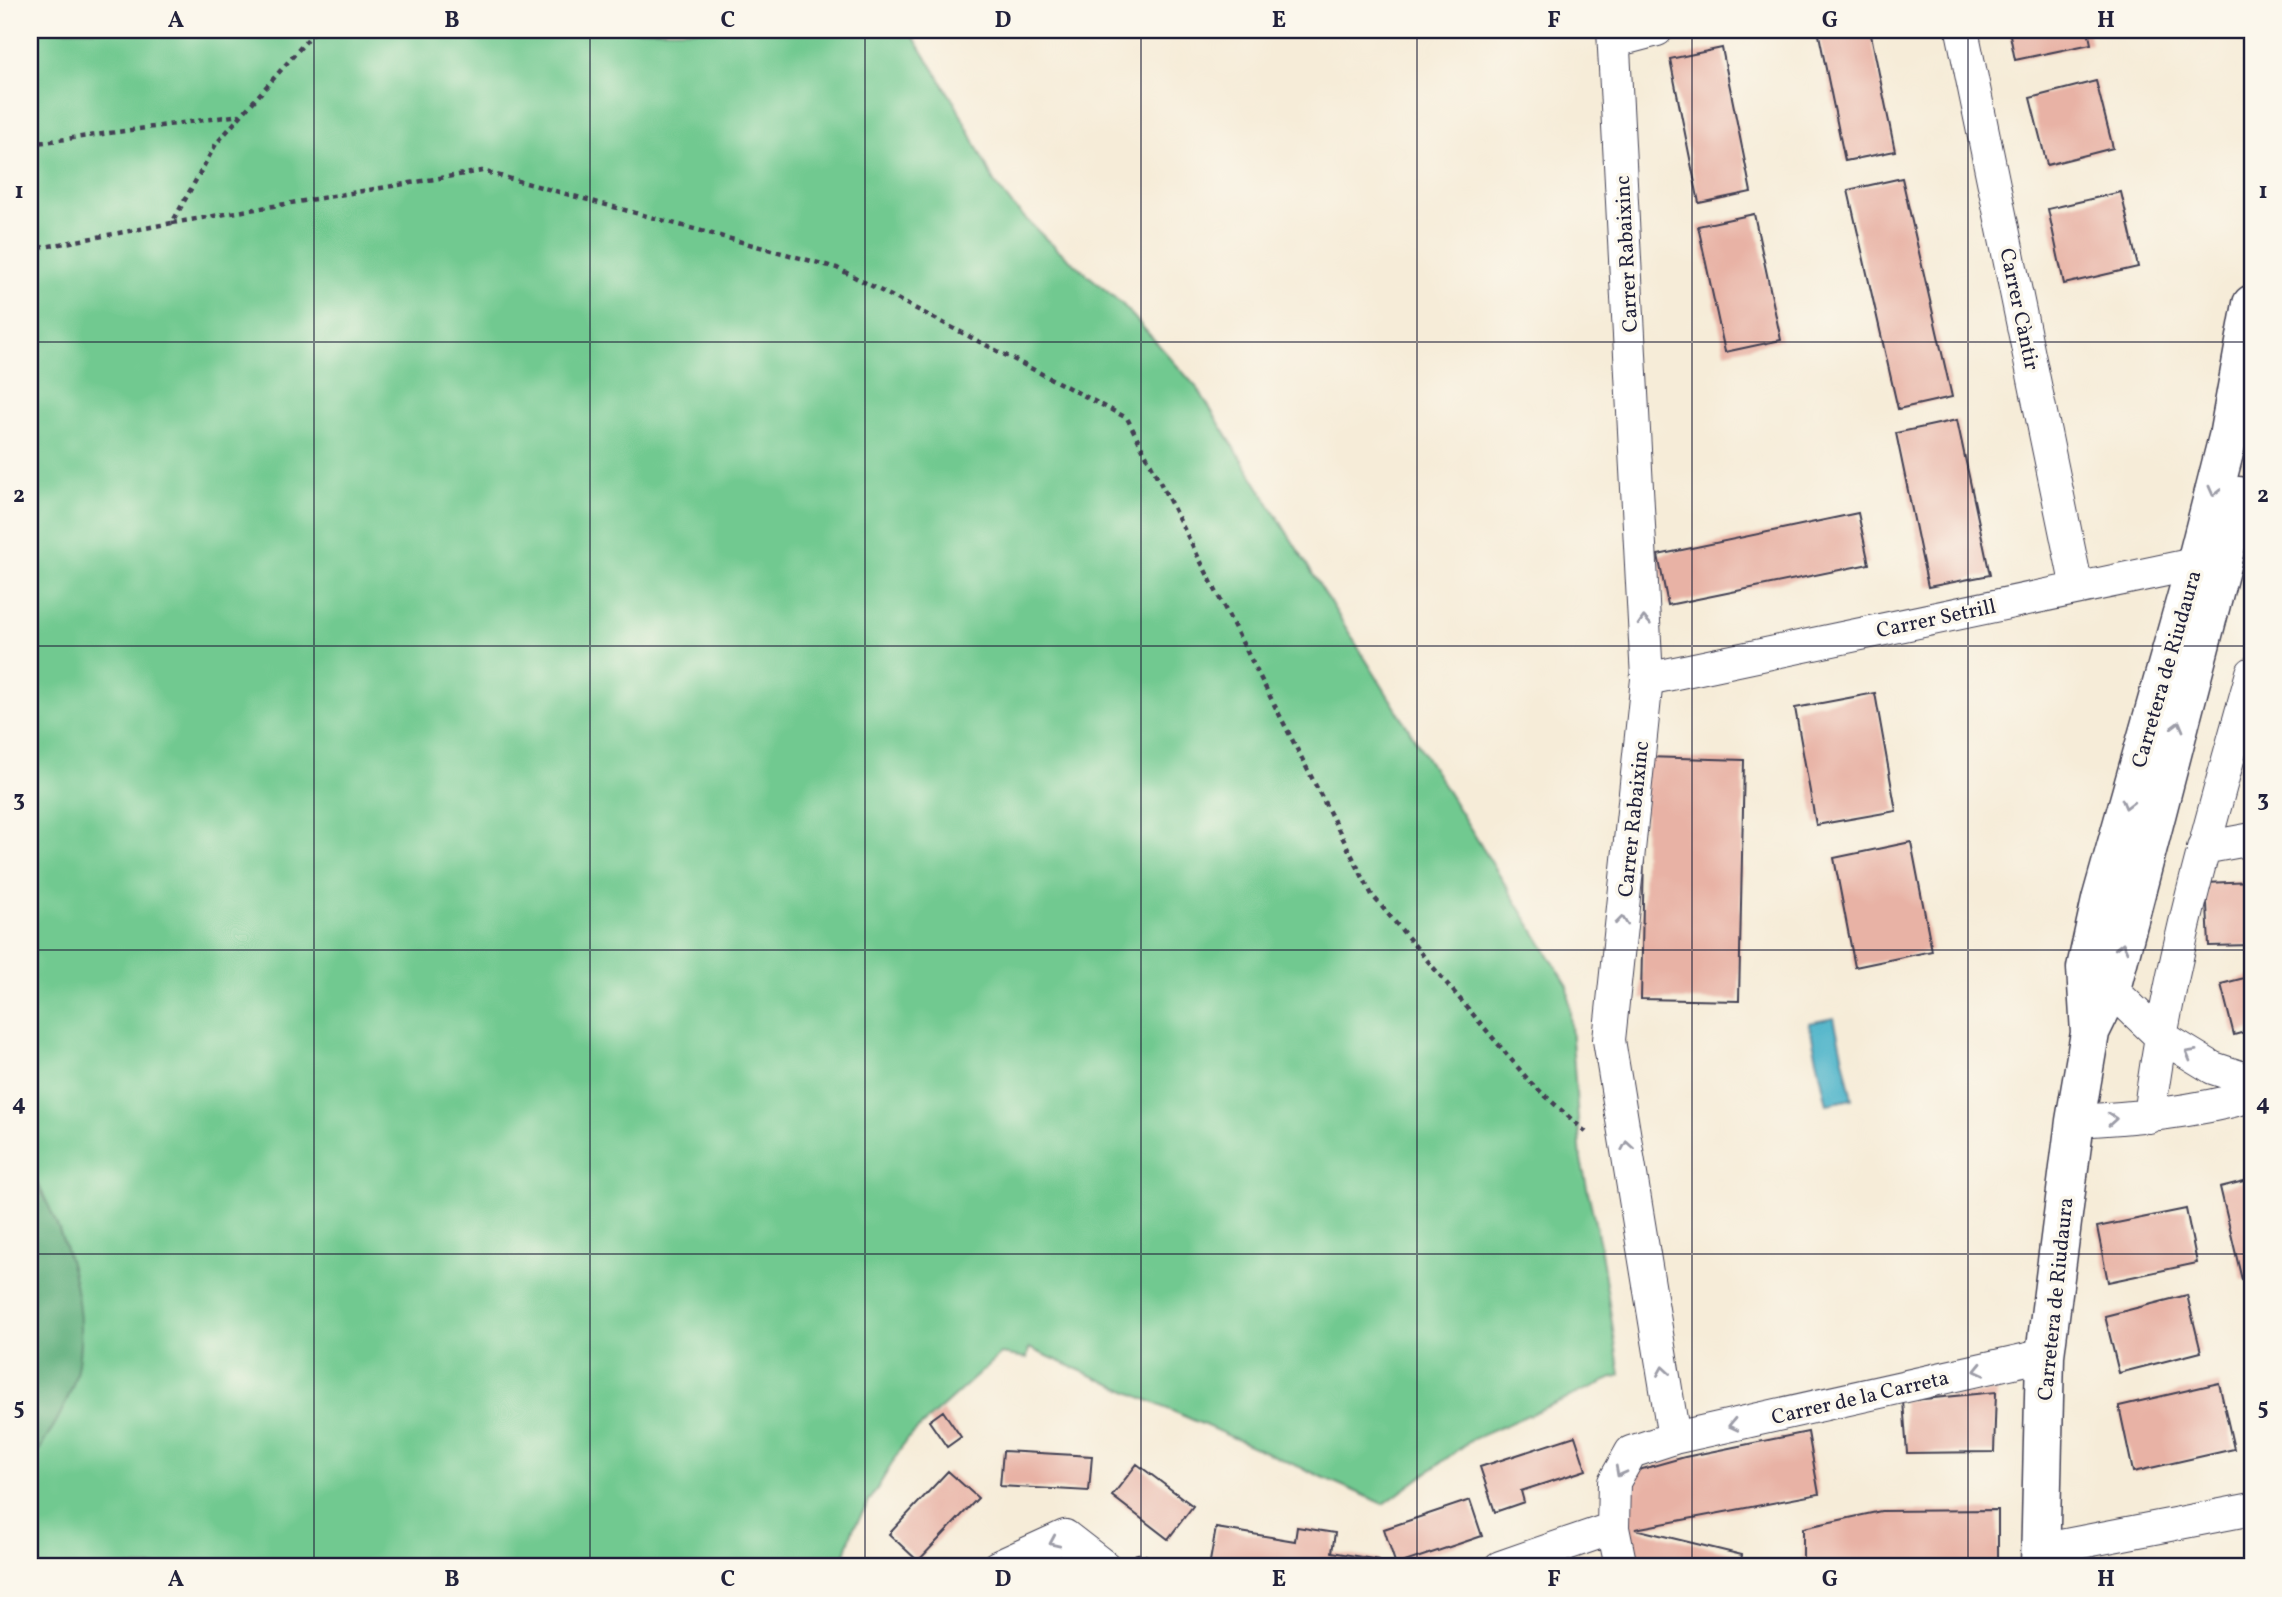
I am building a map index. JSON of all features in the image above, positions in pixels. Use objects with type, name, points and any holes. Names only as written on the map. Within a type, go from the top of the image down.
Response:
[{"type":"street","points":[[1614,36],[1657,30]]},
{"type":"street","name":"Carrer Càntir","points":[[1962,30],[2077,588]]},
{"type":"street","name":"Carrer Rabaixinc","points":[[1614,36],[1647,679],[1609,1040],[1674,1438]]},
{"type":"street","name":"Carretera de Riudaura","points":[[2090,1033],[2111,989],[2179,722],[2211,560],[2228,437],[2252,304]]},
{"type":"street","name":"Carretera de Riudaura","points":[[2040,1559],[2045,1356],[2075,1122],[2090,1033],[2086,968],[2098,911],[2252,436]]},
{"type":"street","name":"Carrer Setrill","points":[[1647,679],[2211,560]]},
{"type":"street","points":[[2149,1117],[2159,1035],[2203,848],[2252,673]]},
{"type":"street","points":[[2203,848],[2252,839]]},
{"type":"street","points":[[2111,989],[2159,1035],[2213,1068],[2252,1081]]},
{"type":"street","points":[[2075,1122],[2149,1117],[2207,1108],[2252,1096]]},
{"type":"street","name":"Carrer de la Carreta","points":[[1674,1438],[2045,1356]]},
{"type":"street","points":[[1621,1567],[1613,1528],[1614,1482],[1631,1452],[1674,1438]]},
{"type":"street","points":[[2040,1559],[2252,1508]]},
{"type":"street","points":[[1500,1567],[1613,1528]]},
{"type":"street","points":[[997,1567],[1065,1536],[1105,1567]]},
{"type":"path","points":[[172,223],[216,144],[316,30]]},
{"type":"path","points":[[30,144],[240,115]]},
{"type":"path","points":[[39,248],[482,171],[837,268],[1127,418],[1372,895],[1531,1083],[1631,1172]]},
{"type":"green space","points":[[30,30],[909,30],[956,105],[994,182],[1012,205],[1048,241],[1123,305],[1198,389],[1568,986],[1581,1160],[1600,1245],[1620,1375],[1473,1439],[1384,1504],[1029,1348],[1027,1358],[1001,1354],[906,1440],[853,1529],[841,1567],[30,1567]]},
{"type":"green space","points":[[30,1170],[54,1217],[71,1268],[80,1321],[80,1348],[76,1374],[68,1398],[30,1465]]},
{"type":"water","points":[[1834,1018],[1852,1099],[1827,1104],[1809,1023]]},
{"type":"building","points":[[1818,30],[1870,30],[1895,151],[1845,161]]},
{"type":"building","points":[[2009,30],[2088,30],[2091,44],[2015,60]]},
{"type":"building","points":[[1722,48],[1751,192],[1699,203],[1670,59]]},
{"type":"building","points":[[2096,81],[2113,148],[2047,165],[2030,98]]},
{"type":"building","points":[[1902,178],[1952,397],[1898,409],[1848,190]]},
{"type":"building","points":[[2121,192],[2138,267],[2064,284],[2048,209]]},
{"type":"building","points":[[1754,214],[1781,340],[1725,352],[1698,226]]},
{"type":"building","points":[[1957,420],[1990,575],[1928,587],[1896,433]]},
{"type":"building","points":[[1858,513],[1869,564],[1668,605],[1658,555]]},
{"type":"building","points":[[1875,693],[1896,811],[1816,825],[1795,708]]},
{"type":"building","points":[[1646,757],[1744,760],[1739,1001],[1641,999]]},
{"type":"building","points":[[1911,842],[1932,951],[1855,967],[1834,858]]},
{"type":"building","points":[[2252,881],[2252,945],[2209,946],[2206,883]]},
{"type":"building","points":[[2252,976],[2252,1030],[2234,1035],[2221,984]]},
{"type":"building","points":[[2252,1179],[2252,1278],[2242,1280],[2220,1187]]},
{"type":"building","points":[[2186,1209],[2197,1263],[2108,1282],[2097,1227]]},
{"type":"building","points":[[2187,1295],[2201,1352],[2119,1373],[2105,1316]]},
{"type":"building","points":[[2219,1383],[2234,1449],[2133,1472],[2119,1406]]},
{"type":"building","points":[[1996,1392],[1994,1452],[1907,1453],[1903,1401]]},
{"type":"building","points":[[943,1411],[961,1437],[947,1447],[929,1421]]},
{"type":"building","points":[[1808,1432],[1819,1494],[1635,1529],[1742,1555],[1740,1567],[1633,1567],[1627,1531],[1628,1473],[1685,1457]]},
{"type":"building","points":[[1575,1436],[1586,1470],[1521,1491],[1524,1502],[1495,1512],[1480,1467]]},
{"type":"building","points":[[1003,1451],[1092,1456],[1089,1491],[1000,1486]]},
{"type":"building","points":[[1137,1464],[1193,1506],[1168,1539],[1112,1496]]},
{"type":"building","points":[[948,1471],[978,1498],[918,1561],[889,1534]]},
{"type":"building","points":[[1470,1500],[1482,1536],[1396,1565],[1384,1529]]},
{"type":"building","points":[[1998,1510],[1998,1567],[1803,1567],[1803,1528],[1881,1511]]},
{"type":"building","points":[[1297,1527],[1335,1533],[1332,1552],[1379,1560],[1378,1567],[1209,1567],[1216,1528],[1295,1541]]},
{"type":"building","points":[[1573,1558],[1576,1567],[1547,1567]]}]
